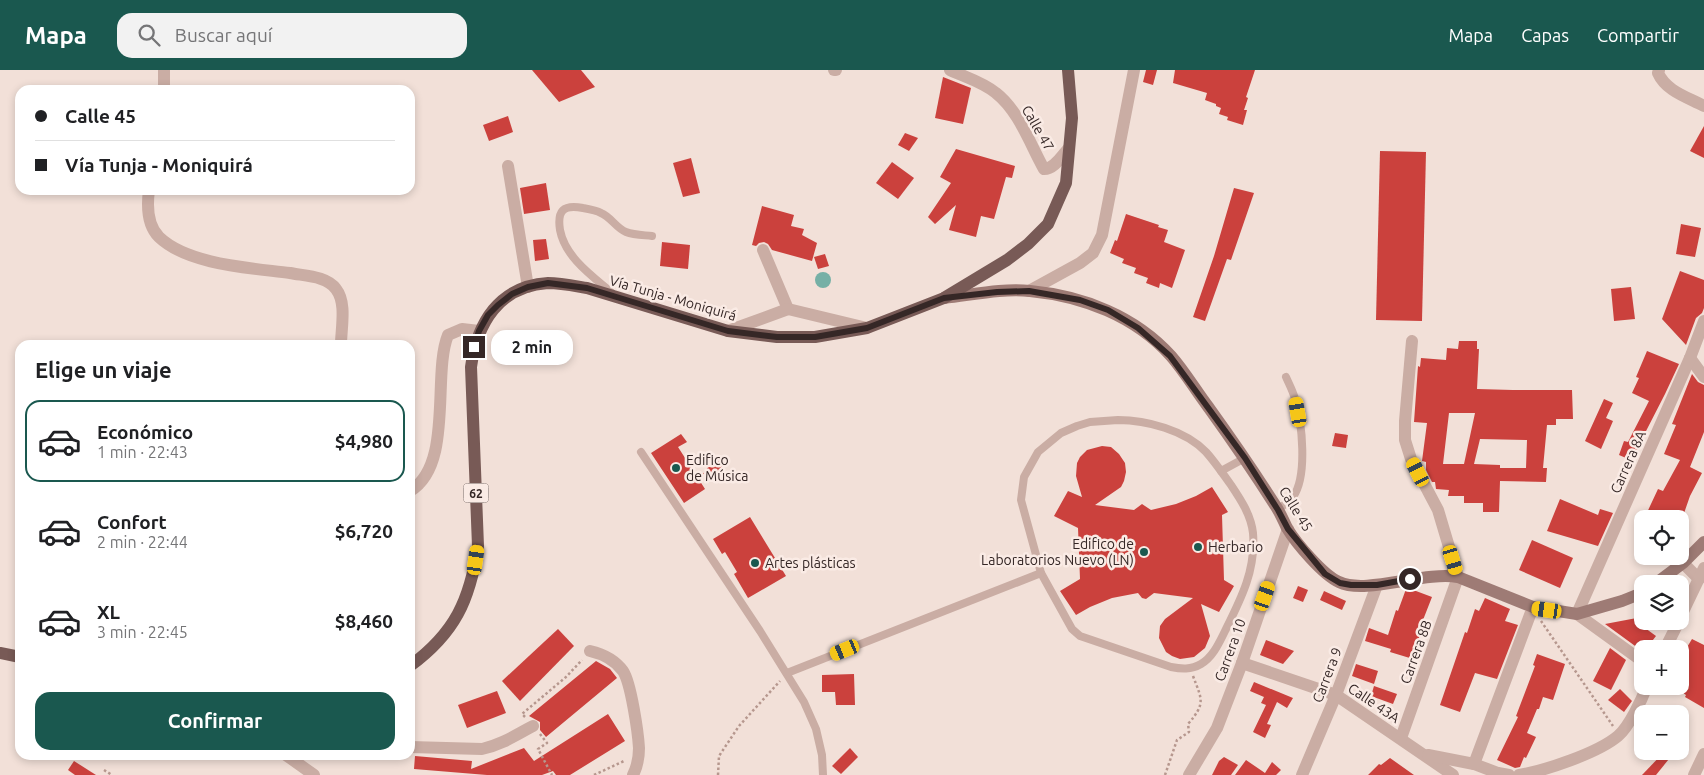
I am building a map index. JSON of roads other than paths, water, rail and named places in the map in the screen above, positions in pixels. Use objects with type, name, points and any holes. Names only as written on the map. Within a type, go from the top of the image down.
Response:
[{"type":"main road","name":"Vía Tunja - Moniquirá","points":[[415,662],[442,638],[456,619],[467,596],[474,573],[478,546],[471,367],[479,331],[488,315],[498,305],[512,294],[528,287],[548,283],[570,285],[587,288],[728,331],[777,337],[815,337],[867,328],[944,298],[1007,260],[1028,244],[1048,224],[1066,183],[1072,118],[1068,70]]},
{"type":"main road","points":[[0,654],[15,656]]},
{"type":"street","points":[[164,70],[164,85]]},
{"type":"street","name":"Calle 47","points":[[950,70],[997,93],[1016,116],[1044,169],[1049,169],[1055,164],[1069,148]]},
{"type":"street","points":[[1029,291],[1080,263],[1093,253],[1102,235],[1134,70]]},
{"type":"street","points":[[1659,70],[1658,73],[1662,82],[1668,87],[1704,106]]},
{"type":"street","points":[[508,166],[528,287]]},
{"type":"street","points":[[149,195],[147,212],[152,224],[158,236],[174,247],[214,262],[328,281],[335,287],[342,302],[341,340]]},
{"type":"street","points":[[763,250],[788,310]]},
{"type":"street","name":"Calle 45","points":[[944,298],[997,292],[1029,291],[1080,300],[1108,310],[1138,328],[1170,356],[1245,458],[1288,529],[1325,574],[1340,583],[1377,585],[1427,576],[1458,576],[1533,608],[1577,614]]},
{"type":"street","points":[[728,331],[788,310],[867,328]]},
{"type":"street","name":"Carrera 8A","points":[[1577,614],[1690,358],[1704,321]]},
{"type":"street","points":[[415,486],[422,480],[434,454],[441,407],[443,354],[448,335],[462,329],[479,331]]},
{"type":"street","points":[[1412,342],[1405,440],[1411,458],[1438,510],[1458,576]]},
{"type":"street","points":[[1690,358],[1704,377]]},
{"type":"street","name":"Carrera 10","points":[[1189,775],[1217,728],[1242,663],[1288,529]]},
{"type":"street","points":[[1689,557],[1704,542]]},
{"type":"street","points":[[1667,575],[1680,565]]},
{"type":"street","points":[[1686,565],[1702,574],[1689,600]]},
{"type":"street","name":"Carrera 8B","points":[[1401,738],[1458,576]]},
{"type":"street","name":"Carrera 9","points":[[1302,775],[1336,695],[1377,585]]},
{"type":"street","points":[[1577,614],[1634,596]]},
{"type":"street","points":[[1474,764],[1533,608]]},
{"type":"street","points":[[1577,614],[1634,656]]},
{"type":"street","points":[[590,651],[608,658],[622,670],[628,680],[639,749],[637,767],[633,775]]},
{"type":"street","name":"Calle 43A","points":[[1242,663],[1336,695],[1453,775]]},
{"type":"street","points":[[1518,775],[1533,773],[1563,763],[1601,746],[1619,735],[1644,695]]},
{"type":"street","points":[[415,747],[482,749],[494,747],[533,726]]},
{"type":"street","points":[[1423,754],[1474,764],[1509,775]]},
{"type":"street","points":[[1694,775],[1704,754]]},
{"type":"street","points":[[293,760],[314,775]]},
{"type":"lane","points":[[616,297],[574,258],[561,235],[560,214],[564,209],[571,206],[590,209],[602,213],[618,228],[626,232],[652,236]]},
{"type":"lane","points":[[1278,510],[1293,497],[1302,474],[1300,428],[1295,397],[1286,377]]},
{"type":"lane","points":[[1105,420],[1128,420],[1149,423],[1193,441],[1205,450],[1221,470],[1240,498],[1250,521],[1252,562],[1243,597],[1217,647],[1201,664],[1187,669],[1171,667],[1080,636],[1072,629],[1041,573],[1024,514],[1021,489],[1024,477],[1034,458],[1049,442],[1061,433],[1077,426],[1105,420]]},
{"type":"lane","points":[[641,452],[787,673],[804,702],[816,729],[822,756],[823,775]]},
{"type":"lane","points":[[1221,470],[1245,458]]},
{"type":"lane","points":[[787,673],[1041,573]]},
{"type":"water","points":[[823,272],[829,274],[831,280],[829,286],[823,288],[817,286],[815,280],[817,274]]},
{"type":"place","name":"Edifico de Música","points":[[676,468]]},
{"type":"place","name":"Herbario","points":[[1198,547]]},
{"type":"place","name":"Edifico de Laboratorios Nuevo (LN)","points":[[1144,552]]},
{"type":"place","name":"Artes plásticas","points":[[755,563]]}]
